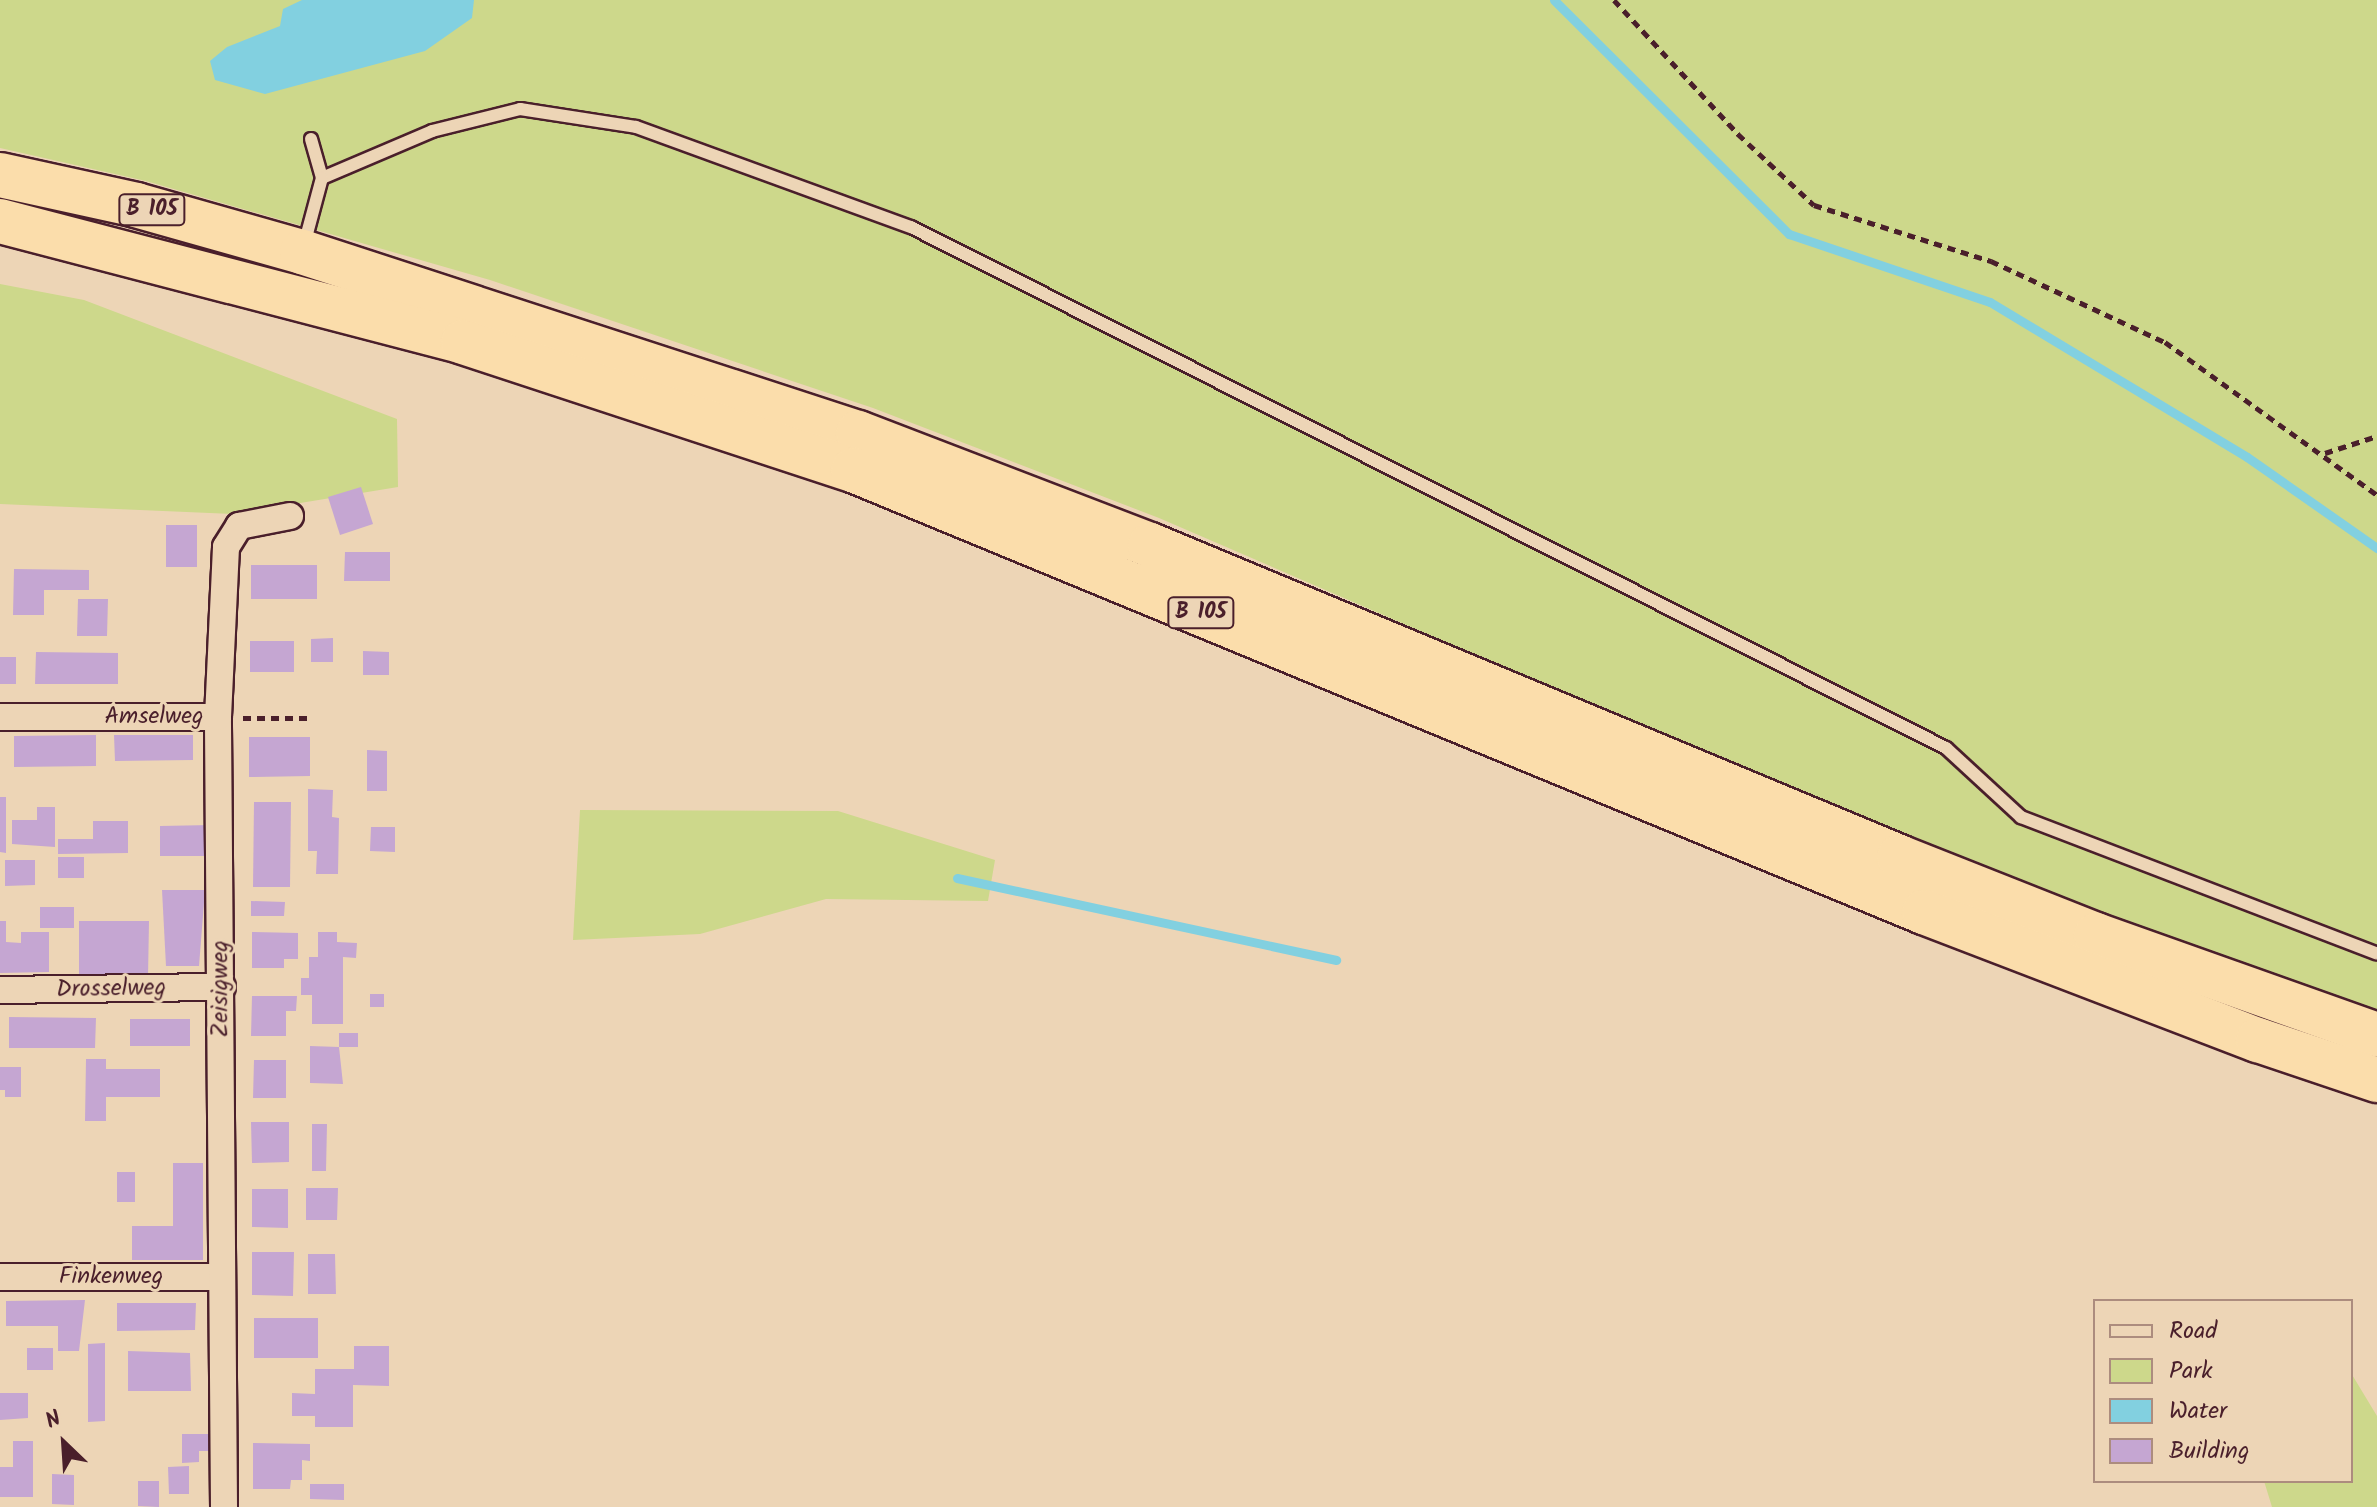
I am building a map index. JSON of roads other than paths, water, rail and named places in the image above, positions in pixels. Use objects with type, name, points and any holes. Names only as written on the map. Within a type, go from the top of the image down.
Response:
[{"type":"highway","name":"B 105","points":[[0,175],[136,205],[302,252],[858,433],[1150,545],[2068,924],[2377,1035]]},
{"type":"highway","name":"B 105","points":[[0,221],[463,342],[853,470],[1924,912],[2258,1040],[2377,1080]]},
{"type":"street","name":"Zeisigweg","points":[[224,1507],[218,717],[226,547],[239,526],[290,516]]},
{"type":"street","name":"Amselweg","points":[[0,717],[218,717]]},
{"type":"street","name":"Drosselweg","points":[[0,990],[222,987]]},
{"type":"street","name":"Finkenweg","points":[[0,1277],[222,1277]]},
{"type":"lane","points":[[322,178],[432,131],[520,109],[636,127],[911,227],[1946,748],[2021,817],[2377,954]]},
{"type":"lane","points":[[302,252],[322,178],[311,139]]},
{"type":"water","points":[[302,0],[474,0],[472,18],[425,51],[265,94],[215,80],[210,61],[227,47],[280,26],[283,9]]},
{"type":"waterway","points":[[1554,0],[1789,234],[1990,302],[2247,457],[2377,548]]},
{"type":"waterway","points":[[957,878],[1336,960]]}]
